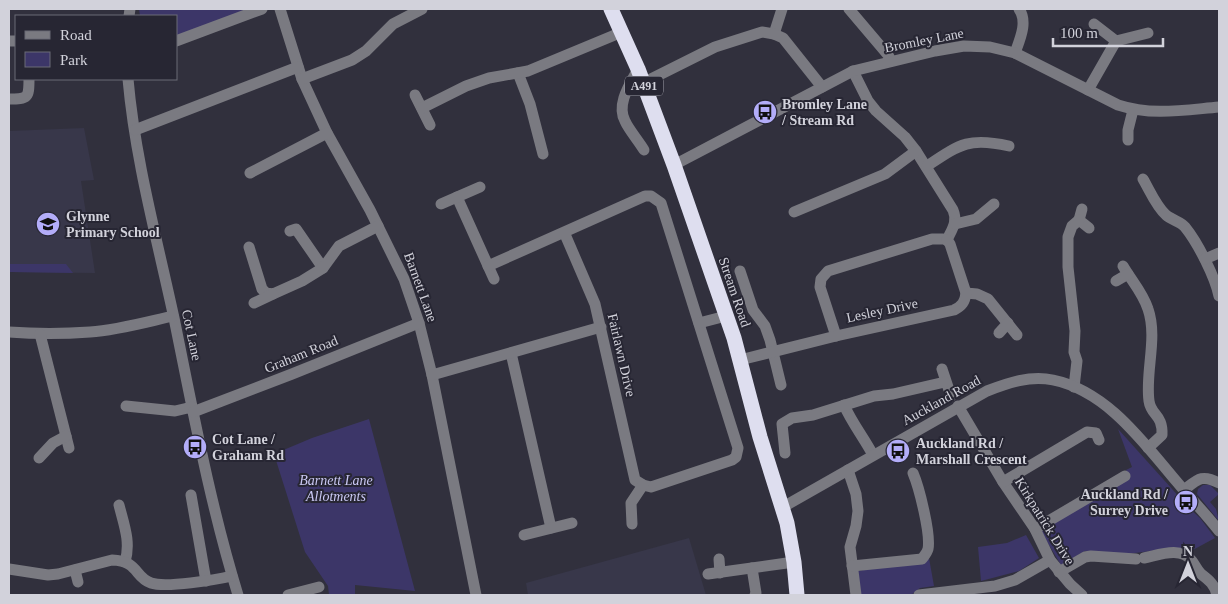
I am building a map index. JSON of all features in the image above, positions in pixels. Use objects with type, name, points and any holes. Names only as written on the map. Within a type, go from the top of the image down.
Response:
[{"type":"highway","name":"Stream Road","points":[[610,9],[622,32],[674,165],[726,316],[790,536],[797,595]]},
{"type":"street","points":[[178,40],[262,9]]},
{"type":"street","name":"Barnett Lane","points":[[280,9],[302,79],[327,133],[404,278],[419,323],[432,375],[476,595]]},
{"type":"street","points":[[302,79],[352,60],[366,51],[393,24],[422,9]]},
{"type":"street","points":[[774,34],[782,9]]},
{"type":"street","points":[[849,9],[891,61]]},
{"type":"street","points":[[1015,53],[1022,32],[1023,14],[1019,9]]},
{"type":"street","points":[[1094,24],[1116,41]]},
{"type":"street","points":[[422,108],[466,86],[489,78],[528,72],[622,32]]},
{"type":"street","points":[[644,150],[624,120],[622,113],[624,96],[640,76],[715,47],[762,32],[774,34],[783,38],[822,87]]},
{"type":"street","points":[[1088,90],[1116,41],[1148,33]]},
{"type":"street","name":"Bromley Lane","points":[[674,165],[853,71],[964,46],[990,47],[1015,53],[1118,105],[1133,110],[1148,112],[1219,107]]},
{"type":"street","points":[[135,130],[298,67]]},
{"type":"street","points":[[853,71],[868,101],[916,151],[953,210],[955,224],[947,240]]},
{"type":"street","points":[[518,73],[530,104],[542,154]]},
{"type":"street","points":[[9,99],[23,99],[26,97],[29,93],[29,80]]},
{"type":"street","name":"Cot Lane","points":[[128,80],[135,130],[192,410],[208,483],[238,595]]},
{"type":"street","points":[[415,95],[430,125]]},
{"type":"street","points":[[1115,131],[1128,135],[1133,110]]},
{"type":"street","points":[[249,172],[327,133]]},
{"type":"street","points":[[927,166],[963,145],[984,141],[1003,144],[996,155]]},
{"type":"street","points":[[794,212],[885,174],[916,151]]},
{"type":"street","points":[[1143,180],[1159,208],[1185,226],[1205,259],[1219,296]]},
{"type":"street","points":[[441,204],[480,187]]},
{"type":"street","points":[[488,266],[645,196],[651,196],[661,203],[738,448],[736,457],[728,463],[651,487],[642,485],[625,504],[632,524]]},
{"type":"street","points":[[457,197],[494,279]]},
{"type":"street","points":[[955,224],[976,219],[994,210]]},
{"type":"street","points":[[1074,387],[1077,361],[1074,352],[1075,331],[1068,267],[1068,237],[1072,226],[1080,214],[1088,228]]},
{"type":"street","points":[[254,303],[302,281],[323,268],[339,246],[378,226]]},
{"type":"street","points":[[290,231],[296,229],[323,268]]},
{"type":"street","name":"Fairlawn Drive","points":[[564,232],[595,304],[635,480],[642,485]]},
{"type":"street","points":[[836,336],[820,287],[821,279],[828,271],[932,239],[943,238],[950,244],[966,293],[977,294],[988,299],[1017,335]]},
{"type":"street","points":[[249,246],[262,289],[266,293],[273,294]]},
{"type":"street","points":[[1205,259],[1219,253]]},
{"type":"street","points":[[1116,281],[1125,270],[1142,296],[1151,324],[1149,399],[1152,410],[1160,419],[1162,435],[1148,448]]},
{"type":"street","name":"Stream Road","points":[[740,271],[753,310],[765,326],[774,352],[781,385]]},
{"type":"street","name":"Lesley Drive","points":[[740,360],[836,336],[954,310],[960,307],[966,293]]},
{"type":"street","points":[[9,332],[40,334],[104,330],[173,316]]},
{"type":"street","points":[[700,323],[726,316]]},
{"type":"street","name":"Graham Road","points":[[126,406],[138,404],[175,411],[192,410],[292,374],[419,323]]},
{"type":"street","points":[[999,333],[1008,323]]},
{"type":"street","points":[[432,375],[601,327]]},
{"type":"street","points":[[40,334],[70,448]]},
{"type":"street","points":[[510,353],[551,528]]},
{"type":"street","points":[[942,368],[951,396]]},
{"type":"street","name":"Auckland Road","points":[[782,507],[986,390],[1022,379],[1040,378],[1054,380],[1074,387],[1094,396],[1106,406],[1148,448],[1219,531]]},
{"type":"street","points":[[786,453],[778,422],[813,415],[874,396],[893,394],[945,382]]},
{"type":"street","points":[[844,405],[850,418],[874,455]]},
{"type":"street","name":"Kirkpatrick Drive","points":[[958,406],[1003,482],[1035,529],[1050,560],[1082,595]]},
{"type":"street","points":[[1003,482],[1087,432],[1092,431],[1096,433],[1099,440]]},
{"type":"street","points":[[39,458],[53,443],[66,436]]},
{"type":"street","points":[[848,470],[856,494],[858,511],[850,547],[856,595]]},
{"type":"street","points":[[852,566],[922,559],[928,551],[919,486],[913,473]]},
{"type":"street","points":[[1035,529],[1125,476]]},
{"type":"street","points":[[1184,490],[1200,478],[1209,478],[1219,483]]},
{"type":"street","points":[[191,495],[206,581]]},
{"type":"street","points":[[118,506],[127,538],[128,553],[125,562]]},
{"type":"street","points":[[524,535],[572,523]]},
{"type":"street","points":[[1059,572],[1091,556],[1140,558],[1168,553],[1182,553],[1190,558],[1199,572],[1211,582],[1217,595]]},
{"type":"street","points":[[719,559],[720,573]]},
{"type":"street","points":[[9,569],[48,575],[76,570],[112,560],[125,562],[134,567],[144,580],[158,585],[206,581],[232,576]]},
{"type":"street","points":[[919,595],[996,590],[1050,560]]},
{"type":"street","points":[[708,574],[794,562]]},
{"type":"street","points":[[752,568],[756,593],[754,595]]},
{"type":"street","points":[[76,570],[78,582]]},
{"type":"street","points":[[288,595],[319,587]]},
{"type":"shaded area","name":"Glynne Primary School","points":[[84,128],[94,180],[81,181],[95,273],[9,272],[9,131]]},
{"type":"shaded area","points":[[689,538],[706,595],[528,595],[526,583]]},
{"type":"green space","points":[[139,9],[253,9],[178,37],[178,15],[140,15]]},
{"type":"green space","points":[[9,264],[66,264],[73,273],[9,272]]},
{"type":"green space","name":"Barnett Lane Allotments","points":[[369,419],[415,591],[355,585],[355,595],[329,595],[328,586],[305,552],[274,454],[312,438]]},
{"type":"green space","points":[[1118,429],[1200,518],[1215,538],[1191,551],[1177,548],[1126,554],[1085,551],[1061,565],[1041,532],[1044,528],[1130,478],[1126,470],[1132,467]]},
{"type":"green space","points":[[1203,485],[1210,485],[1219,494],[1210,502],[1216,509],[1219,521],[1197,494],[1198,489]]},
{"type":"green space","points":[[1026,535],[1039,558],[1019,571],[981,581],[978,547],[1007,543]]},
{"type":"green space","points":[[929,558],[934,586],[920,588],[911,595],[860,595],[858,571]]},
{"type":"place","name":"Bromley Lane / Stream Rd","points":[[765,112]]},
{"type":"place","name":"Glynne Primary School","points":[[48,224]]},
{"type":"place","name":"Cot Lane / Graham Rd","points":[[195,447]]},
{"type":"place","name":"Auckland Rd / Marshall Crescent","points":[[898,451]]},
{"type":"place","name":"Auckland Rd / Surrey Drive","points":[[1186,502]]}]
